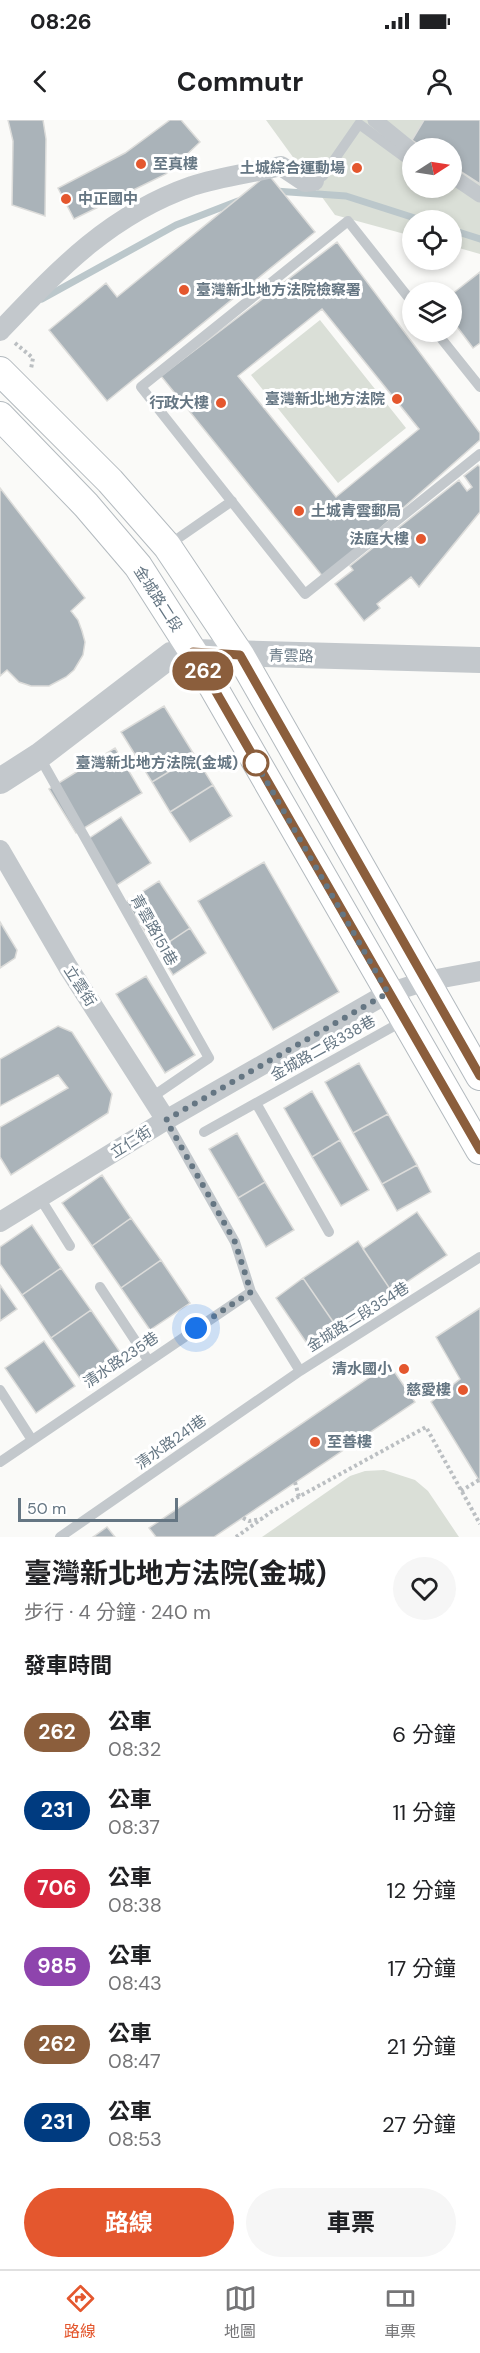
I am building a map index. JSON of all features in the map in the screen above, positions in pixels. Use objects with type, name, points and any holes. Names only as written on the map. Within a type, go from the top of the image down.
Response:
[{"type":"main road","points":[[0,371],[110,481],[167,546],[240,655],[480,1076]]},
{"type":"main road","name":"金城路二段","points":[[0,416],[86,506],[138,566],[193,652],[480,1150]]},
{"type":"street","points":[[380,122],[402,145]]},
{"type":"street","points":[[8,337],[57,271],[105,230],[158,201],[192,186],[281,166],[305,182],[314,181]]},
{"type":"street","points":[[462,183],[480,195]]},
{"type":"street","name":"青雲路","points":[[0,781],[39,756],[171,655],[193,652],[480,660]]},
{"type":"street","name":"立雲街","points":[[0,850],[68,967],[166,1120]]},
{"type":"street","name":"立仁街","points":[[0,1222],[166,1120],[388,993],[426,981],[480,971]]},
{"type":"lane","points":[[314,181],[323,177],[359,124],[402,150]]},
{"type":"lane","points":[[402,289],[348,221],[141,387],[305,594],[480,454]]},
{"type":"lane","points":[[444,342],[480,387]]},
{"type":"lane","points":[[167,546],[232,501]]},
{"type":"lane","name":"青雲路151巷","points":[[39,756],[209,1058],[152,1097]]},
{"type":"lane","name":"金城路二段338巷","points":[[204,1132],[405,1020]]},
{"type":"lane","points":[[256,1103],[329,1232]]},
{"type":"lane","points":[[166,1120],[235,1242],[251,1292]]},
{"type":"lane","points":[[40,1198],[69,1246]]},
{"type":"lane","name":"金城路二段354巷","points":[[251,1292],[300,1371],[480,1257]]},
{"type":"lane","points":[[100,1287],[148,1360]]},
{"type":"lane","name":"清水路235巷","points":[[0,1462],[251,1292]]},
{"type":"lane","name":"清水路241巷","points":[[60,1537],[300,1371]]},
{"type":"lane","points":[[0,1390],[32,1440]]},
{"type":"path","points":[[8,337],[33,358]]},
{"type":"path","points":[[236,1537],[300,1497],[426,1427],[480,1524]]},
{"type":"path","points":[[461,1491],[479,1480]]},
{"type":"path","points":[[295,1482],[300,1497]]},
{"type":"path","points":[[243,1518],[249,1521],[262,1519]]},
{"type":"shaded area","name":"土城綜合運動場","points":[[266,120],[480,120],[480,254],[462,249],[462,210],[402,210],[402,233],[335,215]]},
{"type":"shaded area","points":[[320,320],[406,428],[338,483],[251,375]]},
{"type":"shaded area","points":[[384,1470],[415,1480],[428,1491],[459,1537],[262,1537],[350,1476],[365,1471]]},
{"type":"building","points":[[8,120],[43,120],[46,139],[45,216],[12,205],[13,141]]},
{"type":"building","name":"至真樓","points":[[170,120],[181,120],[200,142],[166,174],[74,219],[58,188],[125,153]]},
{"type":"building","points":[[424,120],[480,120],[480,184],[462,172],[462,138],[413,138]]},
{"type":"building","name":"臺灣新北地方法院檢察署","points":[[268,174],[315,232],[107,401],[49,330],[106,283],[117,297]]},
{"type":"building","name":"行政大樓","points":[[337,242],[402,329],[402,342],[412,342],[480,433],[480,440],[324,578],[161,376]],"holes":[[[322,309],[419,429],[336,497],[238,376]]]},
{"type":"building","points":[[480,272],[480,343],[473,348],[462,333],[462,286]]},
{"type":"building","name":"法庭大樓","points":[[478,465],[480,467],[480,512],[419,587],[411,577],[377,604],[380,608],[364,621],[335,584],[353,570],[350,566],[459,480],[467,491],[472,487],[464,476]]},
{"type":"building","points":[[0,488],[85,598],[71,611],[78,620],[85,642],[83,655],[74,670],[49,686],[31,686],[19,682],[7,670],[0,676]]},
{"type":"building","points":[[164,706],[195,756],[152,782],[121,732]]},
{"type":"building","points":[[115,748],[142,793],[76,833],[49,789]]},
{"type":"building","points":[[195,756],[213,785],[170,812],[152,782]]},
{"type":"building","points":[[213,785],[232,816],[190,842],[170,812]]},
{"type":"building","points":[[121,817],[151,863],[114,887],[85,841]]},
{"type":"building","points":[[264,862],[339,992],[273,1030],[198,901]]},
{"type":"building","points":[[159,881],[190,928],[157,950],[126,902]]},
{"type":"building","points":[[0,922],[17,950],[15,958],[0,968]]},
{"type":"building","points":[[190,928],[206,953],[173,975],[157,950]]},
{"type":"building","points":[[146,976],[195,1055],[165,1073],[116,994]]},
{"type":"building","points":[[58,1026],[72,1032],[112,1094],[108,1113],[11,1175],[0,1157],[0,1127],[68,1088],[58,1075],[0,1106],[0,1059]]},
{"type":"building","points":[[359,1063],[388,1114],[353,1133],[325,1082]]},
{"type":"building","points":[[312,1091],[340,1140],[312,1157],[284,1108]]},
{"type":"building","points":[[388,1114],[417,1165],[382,1184],[353,1133]]},
{"type":"building","points":[[237,1133],[265,1182],[238,1198],[209,1149]]},
{"type":"building","points":[[340,1140],[369,1190],[341,1206],[312,1157]]},
{"type":"building","points":[[417,1165],[431,1192],[397,1211],[382,1184]]},
{"type":"building","points":[[102,1175],[131,1218],[92,1246],[62,1203]]},
{"type":"building","points":[[265,1182],[294,1230],[266,1247],[238,1198]]},
{"type":"building","points":[[417,1212],[447,1255],[392,1292],[363,1249]]},
{"type":"building","points":[[131,1218],[161,1260],[121,1288],[92,1246]]},
{"type":"building","points":[[32,1225],[61,1268],[22,1295],[0,1264],[0,1247]]},
{"type":"building","points":[[358,1241],[392,1292],[338,1329],[303,1278]]},
{"type":"building","points":[[161,1260],[190,1303],[150,1330],[121,1288]]},
{"type":"building","points":[[61,1268],[91,1310],[51,1338],[22,1295]]},
{"type":"building","points":[[303,1278],[338,1329],[310,1348],[276,1298]]},
{"type":"building","points":[[0,1285],[17,1309],[0,1321]]},
{"type":"building","name":"慈愛樓","points":[[480,1308],[480,1482],[431,1402],[460,1379],[436,1337]]},
{"type":"building","points":[[91,1310],[120,1352],[81,1380],[51,1338]]},
{"type":"building","points":[[44,1341],[75,1386],[36,1413],[5,1368]]},
{"type":"building","name":"至善樓","points":[[389,1364],[415,1402],[214,1537],[156,1537],[149,1528]]},
{"type":"building","points":[[107,1527],[115,1537],[93,1537]]},
{"type":"waterway","points":[[275,191],[346,196],[402,214]]},
{"type":"waterway","points":[[42,299],[176,225],[238,201]]},
{"type":"waterway","points":[[462,233],[480,239]]},
{"type":"bus line","name":"262","points":[[480,1076],[240,655],[193,652],[480,1150]]},
{"type":"place","name":"至真樓","points":[[141,164]]},
{"type":"place","name":"土城綜合運動場","points":[[357,168]]},
{"type":"place","name":"中正國中","points":[[66,199]]},
{"type":"place","name":"臺灣新北地方法院檢察署","points":[[184,290]]},
{"type":"place","name":"臺灣新北地方法院","points":[[397,399]]},
{"type":"place","name":"行政大樓","points":[[221,403]]},
{"type":"place","name":"土城青雲郵局","points":[[299,511]]},
{"type":"place","name":"法庭大樓","points":[[421,539]]},
{"type":"place","name":"臺灣新北地方法院(金城)","points":[[256,763]]},
{"type":"place","name":"清水國小","points":[[404,1369]]},
{"type":"place","name":"慈愛樓","points":[[463,1390]]},
{"type":"place","name":"至善樓","points":[[315,1442]]},
{"type":"route","points":[[196,1328],[251,1292],[235,1242],[166,1120],[388,993],[256,763]]}]
